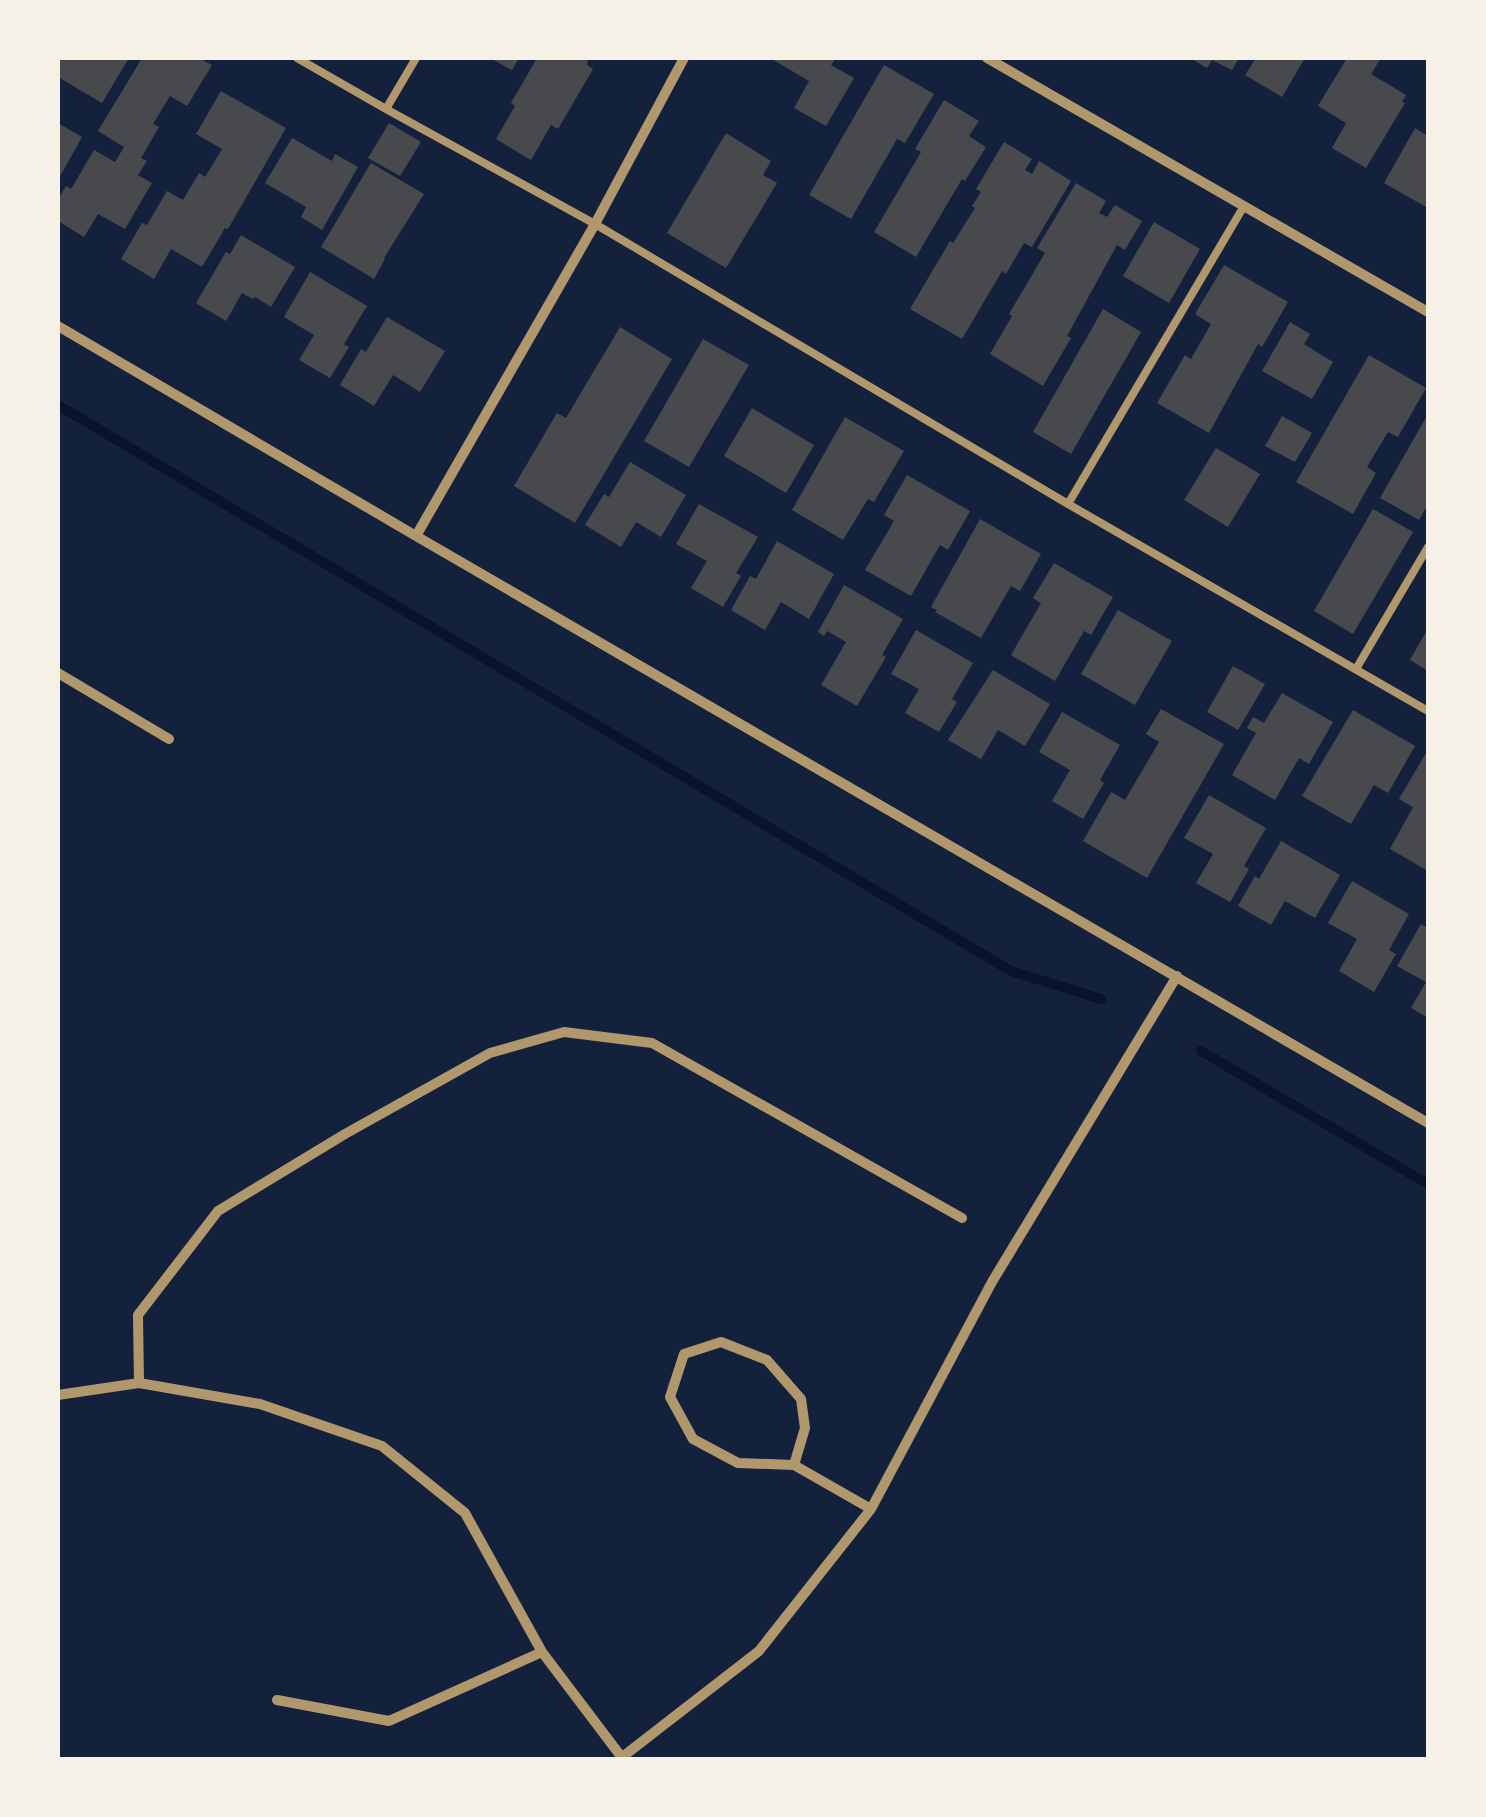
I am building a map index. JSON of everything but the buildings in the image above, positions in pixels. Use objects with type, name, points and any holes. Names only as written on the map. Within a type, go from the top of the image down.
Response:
[{"type":"street","points":[[416,536],[595,224],[684,58]]},
{"type":"street","points":[[987,58],[1428,312]]},
{"type":"street","points":[[58,326],[1428,1123]]},
{"type":"street","points":[[58,674],[169,739]]},
{"type":"street","points":[[58,1395],[140,1382],[260,1404],[382,1446],[465,1513],[542,1652],[622,1758],[759,1651],[871,1510],[992,1282],[1177,976]]},
{"type":"street","points":[[140,1382],[138,1316],[218,1211],[490,1053],[564,1032],[652,1044],[962,1218]]},
{"type":"street","points":[[794,1466],[806,1428],[801,1399],[768,1360],[721,1342],[684,1354],[670,1397],[693,1440],[738,1463],[794,1466],[871,1510]]},
{"type":"street","points":[[277,1700],[389,1721],[542,1652]]},
{"type":"lane","points":[[297,58],[595,224],[1428,711]]},
{"type":"lane","points":[[386,109],[416,58]]},
{"type":"lane","points":[[1068,504],[1244,206]]},
{"type":"lane","points":[[1356,670],[1428,547]]},
{"type":"waterway","points":[[58,405],[1011,971],[1101,999]]},
{"type":"waterway","points":[[1201,1051],[1428,1184]]}]
